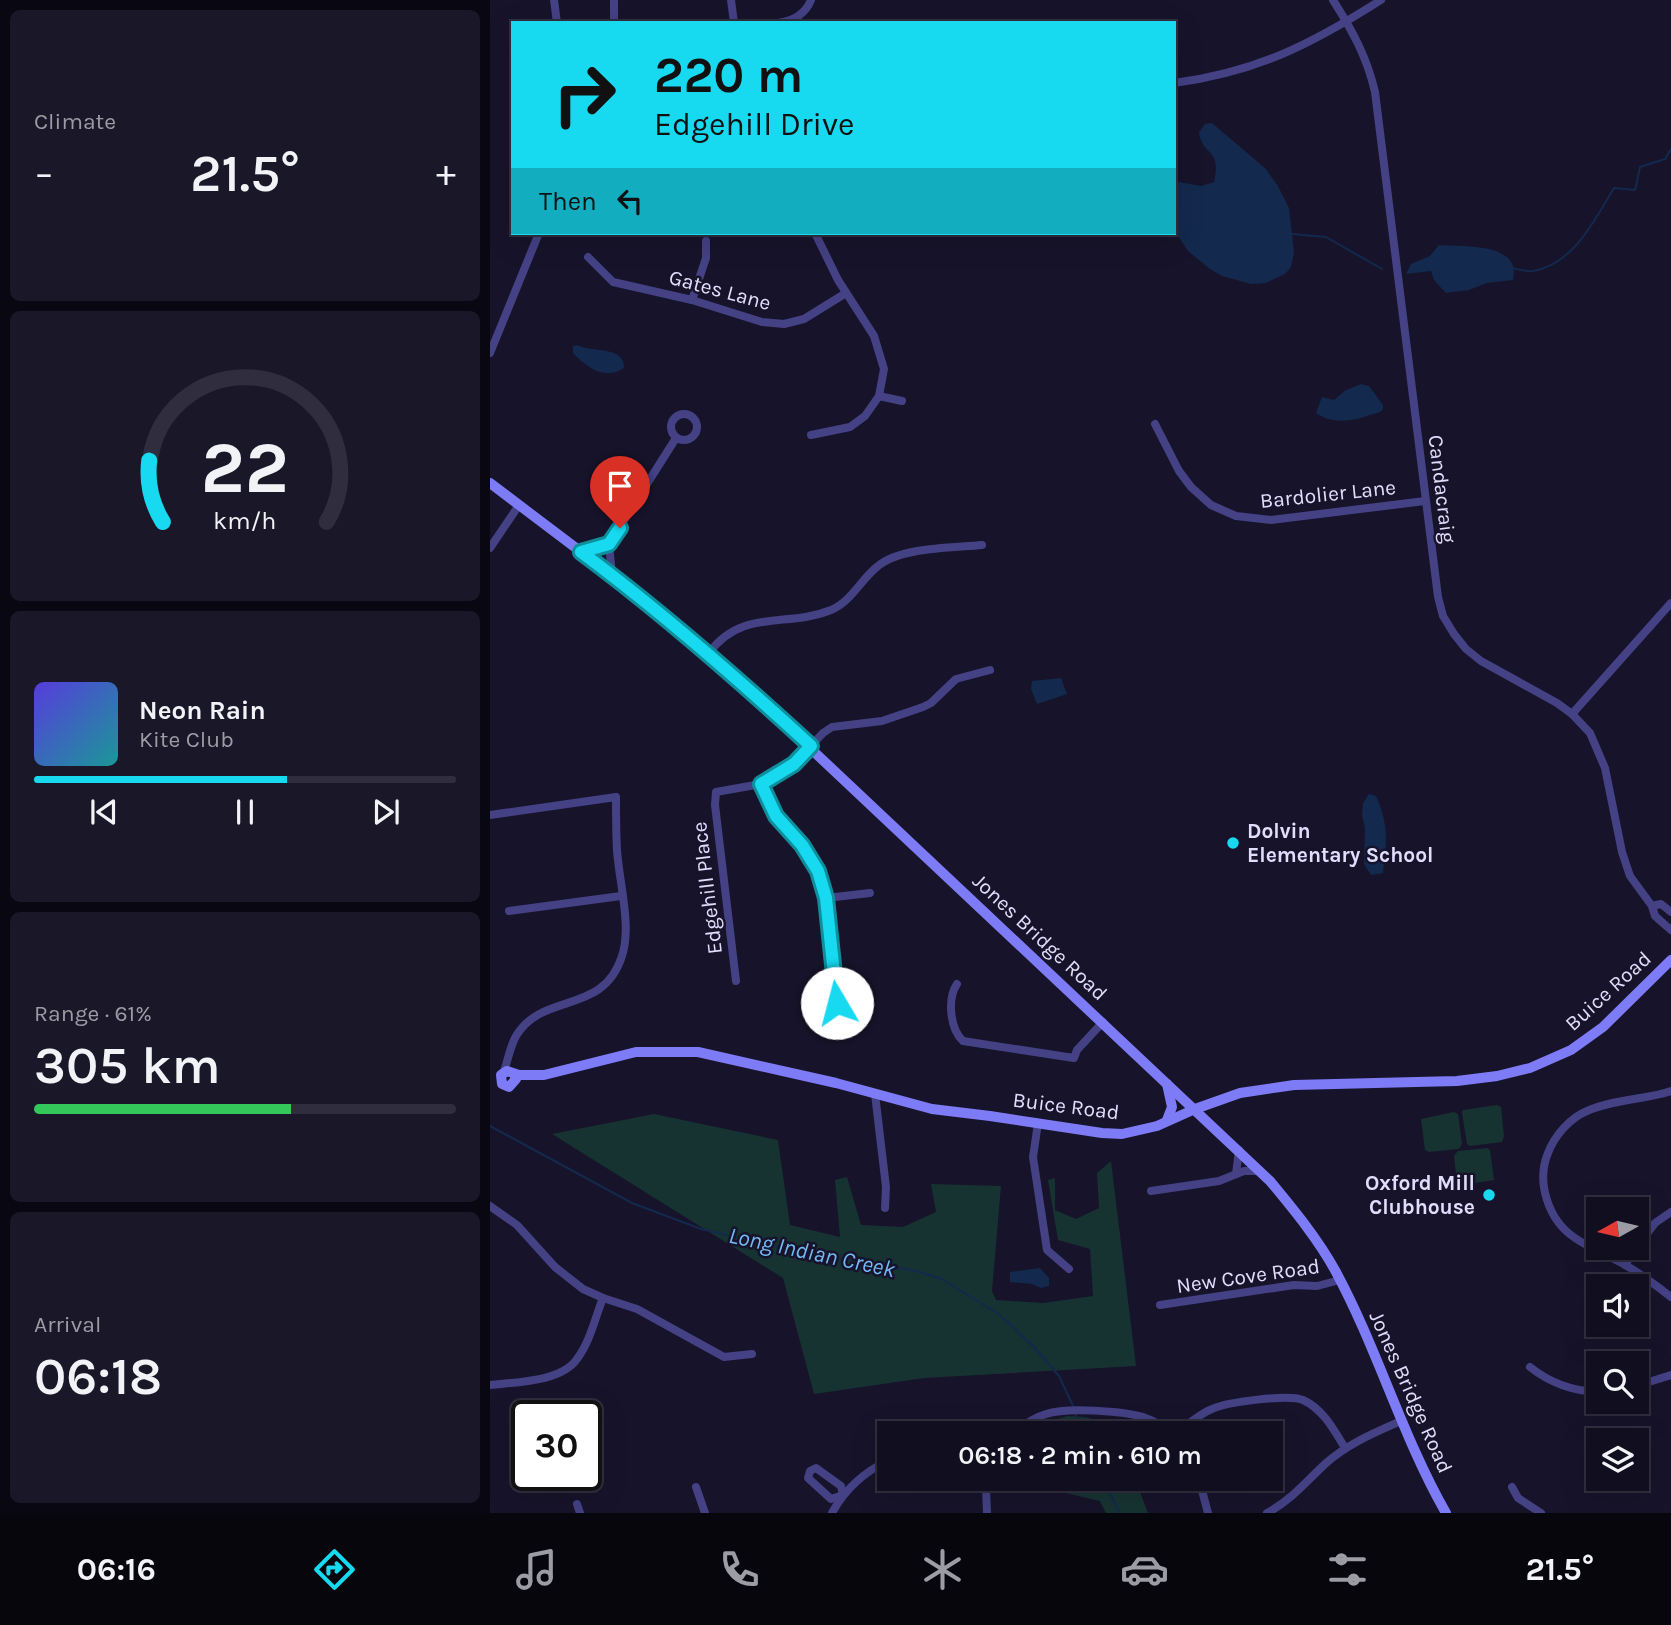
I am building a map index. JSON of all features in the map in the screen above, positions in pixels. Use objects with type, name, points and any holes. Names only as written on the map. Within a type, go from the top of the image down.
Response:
[{"type":"main road","name":"Jones Bridge Road","points":[[490,483],[612,575],[709,653],[811,746],[1260,1171],[1298,1214],[1340,1280],[1422,1468],[1446,1513]]},
{"type":"main road","name":"Buice Road","points":[[490,1077],[544,1075],[636,1052],[698,1052],[836,1083],[932,1110],[1122,1134],[1143,1130],[1240,1093],[1342,1083],[1457,1081],[1531,1068],[1571,1050],[1603,1027],[1671,960]]},
{"type":"main road","points":[[1166,1082],[1172,1107],[1167,1120]]},
{"type":"street","points":[[554,0],[557,21]]},
{"type":"street","points":[[614,0],[614,21]]},
{"type":"street","points":[[731,0],[734,21]]},
{"type":"street","points":[[785,21],[798,17],[811,0]]},
{"type":"street","name":"Candacraig","points":[[1333,0],[1364,54],[1375,92],[1425,501],[1443,616],[1466,649],[1481,661],[1572,714],[1590,733],[1601,756],[1622,852],[1630,876],[1652,906],[1655,916],[1671,930]]},
{"type":"street","points":[[1176,83],[1258,65],[1317,40],[1381,0]]},
{"type":"street","points":[[490,353],[538,235]]},
{"type":"street","points":[[811,435],[850,427],[865,416],[879,396],[884,369],[874,336],[846,293],[816,235]]},
{"type":"street","points":[[692,300],[706,258],[706,241]]},
{"type":"street","name":"Gates Lane","points":[[588,257],[613,282],[692,300],[762,322],[784,324],[804,319],[846,293]]},
{"type":"street","points":[[879,396],[902,401]]},
{"type":"street","name":"Bardolier Lane","points":[[1155,424],[1179,471],[1191,487],[1211,505],[1236,516],[1271,520],[1425,501]]},
{"type":"street","points":[[612,575],[609,544],[677,438]]},
{"type":"street","points":[[490,548],[519,506]]},
{"type":"street","points":[[581,552],[609,544]]},
{"type":"street","points":[[709,653],[724,636],[743,625],[817,614],[833,609],[849,598],[875,568],[893,557],[982,545]]},
{"type":"street","points":[[1572,714],[1671,603]]},
{"type":"street","points":[[842,1010],[835,996],[826,898],[814,861],[776,816],[761,784],[794,764],[832,727],[889,720],[931,703],[956,679],[990,670]]},
{"type":"street","name":"Edgehill Place","points":[[736,981],[715,806],[716,792],[761,784]]},
{"type":"street","points":[[490,815],[616,797],[617,850],[625,942],[616,971],[598,992],[547,1009],[532,1018],[517,1035],[510,1052],[508,1076]]},
{"type":"street","points":[[826,898],[870,893]]},
{"type":"street","points":[[509,911],[621,896]]},
{"type":"street","points":[[1652,906],[1661,904],[1671,912]]},
{"type":"street","points":[[957,984],[952,992],[953,1022],[956,1035],[963,1041],[1074,1058],[1077,1050],[1103,1022]]},
{"type":"street","points":[[1671,1091],[1587,1111],[1565,1126],[1550,1147],[1543,1165],[1546,1198],[1563,1228],[1574,1238],[1625,1265],[1671,1297]]},
{"type":"street","points":[[875,1094],[886,1187],[885,1208]]},
{"type":"street","points":[[1038,1123],[1033,1157],[1047,1250],[1069,1269]]},
{"type":"street","points":[[1236,1174],[1239,1150]]},
{"type":"street","points":[[1151,1191],[1219,1181],[1252,1169],[1260,1171]]},
{"type":"street","points":[[490,1206],[517,1225],[566,1277],[583,1289],[637,1309],[724,1357],[752,1354]]},
{"type":"street","points":[[1649,1231],[1671,1212]]},
{"type":"street","points":[[1625,1265],[1628,1260]]},
{"type":"street","name":"New Cove Road","points":[[1160,1305],[1294,1286],[1317,1286],[1340,1280]]},
{"type":"street","points":[[490,1385],[570,1373],[583,1350],[603,1298]]},
{"type":"street","points":[[1530,1367],[1568,1389],[1586,1390]]},
{"type":"street","points":[[1649,1382],[1671,1376]]},
{"type":"street","points":[[1193,1421],[1215,1407],[1289,1397],[1305,1401],[1318,1409],[1345,1448]]},
{"type":"street","points":[[1031,1421],[1045,1414],[1075,1410],[1136,1416],[1153,1421]]},
{"type":"street","points":[[1268,1513],[1282,1510],[1325,1464],[1345,1448],[1401,1421]]},
{"type":"street","points":[[832,1513],[843,1495],[858,1479],[877,1467]]},
{"type":"street","points":[[696,1487],[705,1513]]},
{"type":"street","points":[[1511,1487],[1518,1498],[1541,1513]]},
{"type":"street","points":[[986,1491],[987,1513]]},
{"type":"street","points":[[1202,1491],[1208,1513]]},
{"type":"street","points":[[577,1504],[580,1513]]},
{"type":"green space","points":[[1497,1105],[1501,1107],[1504,1136],[1502,1142],[1470,1146],[1467,1144],[1463,1110]]},
{"type":"green space","points":[[1454,1112],[1458,1114],[1462,1144],[1459,1149],[1429,1152],[1425,1150],[1421,1119]]},
{"type":"green space","points":[[654,1114],[778,1140],[790,1225],[840,1237],[835,1180],[847,1177],[861,1225],[903,1227],[936,1212],[931,1184],[1001,1186],[992,1291],[996,1300],[1043,1303],[1093,1296],[1090,1249],[1058,1240],[1048,1180],[1055,1178],[1055,1210],[1076,1219],[1099,1208],[1097,1173],[1111,1161],[1136,1366],[924,1378],[814,1394],[783,1278],[552,1134]]},
{"type":"green space","points":[[1490,1150],[1494,1180],[1461,1185],[1457,1183],[1454,1156],[1458,1151]]},
{"type":"green space","points":[[1067,1416],[1098,1421],[1050,1421]]},
{"type":"green space","points":[[1057,1491],[1140,1491],[1148,1513],[1106,1513],[1100,1501]]},
{"type":"water","points":[[1212,123],[1265,168],[1289,208],[1294,252],[1291,267],[1285,274],[1266,283],[1251,284],[1222,276],[1188,251],[1176,233],[1176,181],[1201,186],[1214,182],[1214,157],[1201,140],[1199,132],[1205,124]]},
{"type":"water","points":[[1439,245],[1475,247],[1500,253],[1509,259],[1513,268],[1513,280],[1446,293],[1434,280],[1431,271],[1406,274],[1411,264],[1430,256]]},
{"type":"water","points":[[573,346],[613,353],[623,361],[624,368],[610,373],[596,371],[573,353]]},
{"type":"water","points":[[1361,384],[1369,386],[1383,405],[1380,412],[1340,421],[1316,413],[1322,397],[1334,400],[1346,390]]},
{"type":"water","points":[[1061,678],[1067,694],[1037,704],[1031,689],[1032,681]]},
{"type":"water","points":[[1369,794],[1376,796],[1386,833],[1383,873],[1371,875],[1364,864],[1365,828],[1362,815],[1363,803]]},
{"type":"water","points":[[1040,1268],[1049,1278],[1049,1286],[1041,1288],[1032,1284],[1010,1282],[1010,1272]]},
{"type":"waterway","points":[[1511,268],[1533,271],[1560,259],[1582,238],[1614,188],[1635,190],[1640,167],[1665,159],[1671,149]]},
{"type":"waterway","points":[[1292,234],[1326,237],[1382,269]]},
{"type":"waterway","name":"Long Indian Creek","points":[[490,1126],[632,1203],[701,1229],[783,1248],[916,1271],[942,1279],[1000,1315],[1034,1347],[1059,1376],[1074,1408]]},
{"type":"waterway","name":"Long Indian Creek","points":[[1075,1413],[1077,1421]]},
{"type":"waterway","name":"Long Indian Creek","points":[[1108,1491],[1120,1513]]},
{"type":"place","name":"Dolvin Elementary School","points":[[1233,843]]},
{"type":"place","name":"Oxford Mill Clubhouse","points":[[1489,1195]]},
{"type":"route","points":[[620,528],[609,544],[581,552],[709,653],[811,746],[794,764],[761,784],[776,816],[802,845],[818,871],[826,898],[837,1003]]}]
